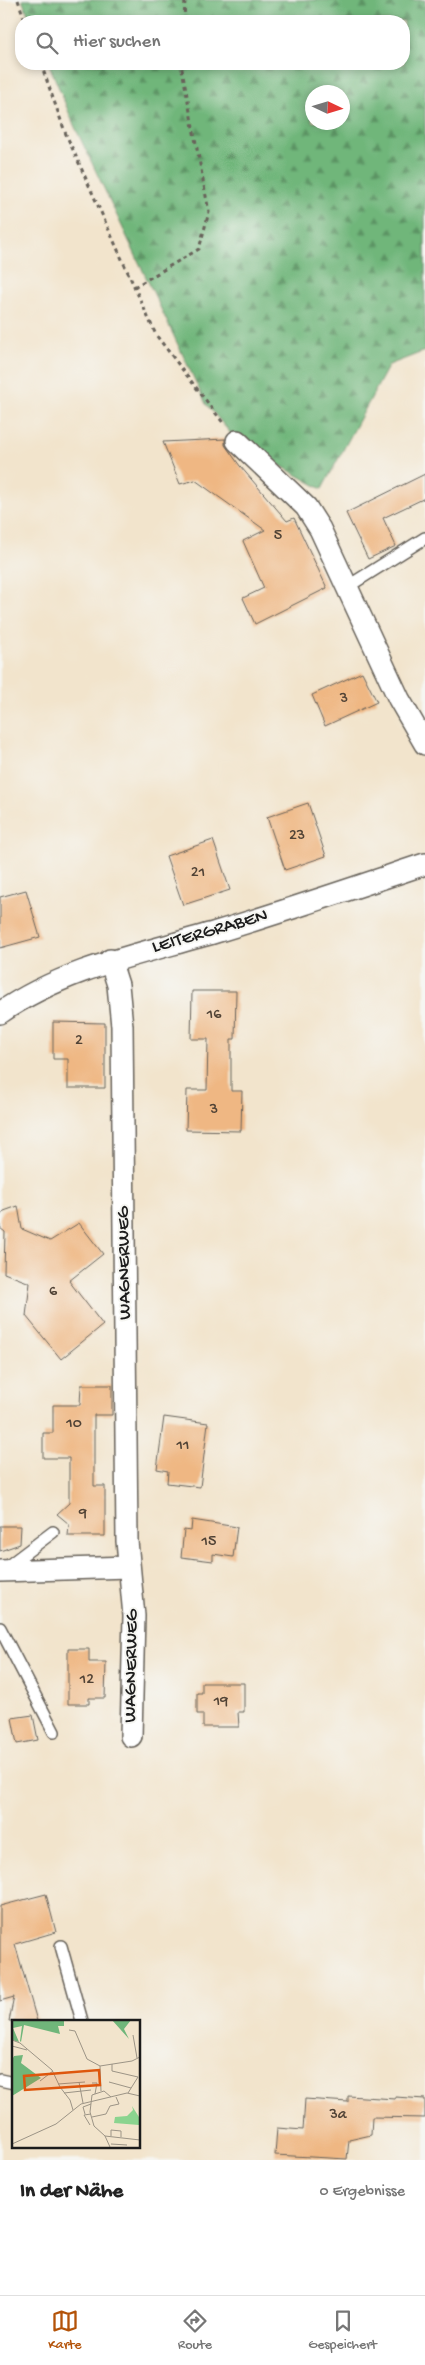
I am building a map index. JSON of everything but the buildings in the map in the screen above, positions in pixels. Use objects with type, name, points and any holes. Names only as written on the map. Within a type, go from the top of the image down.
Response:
[{"type":"street","points":[[237,440],[306,507],[320,530],[347,587],[419,719],[425,744]]},
{"type":"street","name":"LEITERGRABEN","points":[[0,1013],[19,1000],[60,980],[110,960],[214,932],[425,864]]},
{"type":"street","name":"WAGNERWEG","points":[[110,960],[118,985],[122,1026],[129,1567],[134,1616],[132,1736]]},
{"type":"street","points":[[0,1571],[129,1567]]},
{"type":"lane","points":[[347,587],[425,538]]},
{"type":"lane","points":[[0,1571],[53,1532]]},
{"type":"lane","points":[[0,1628],[54,1732]]},
{"type":"lane","points":[[62,1946],[82,2020]]},
{"type":"path","points":[[18,0],[23,15]]},
{"type":"path","points":[[184,15],[185,0]]},
{"type":"path","points":[[42,70],[65,132],[156,335],[237,440]]},
{"type":"path","points":[[134,287],[198,249],[208,212],[182,70]]},
{"type":"green space","points":[[22,0],[425,0],[425,351],[389,365],[322,489],[237,441],[206,404],[74,125],[51,70],[410,70],[410,15],[28,15]]}]
